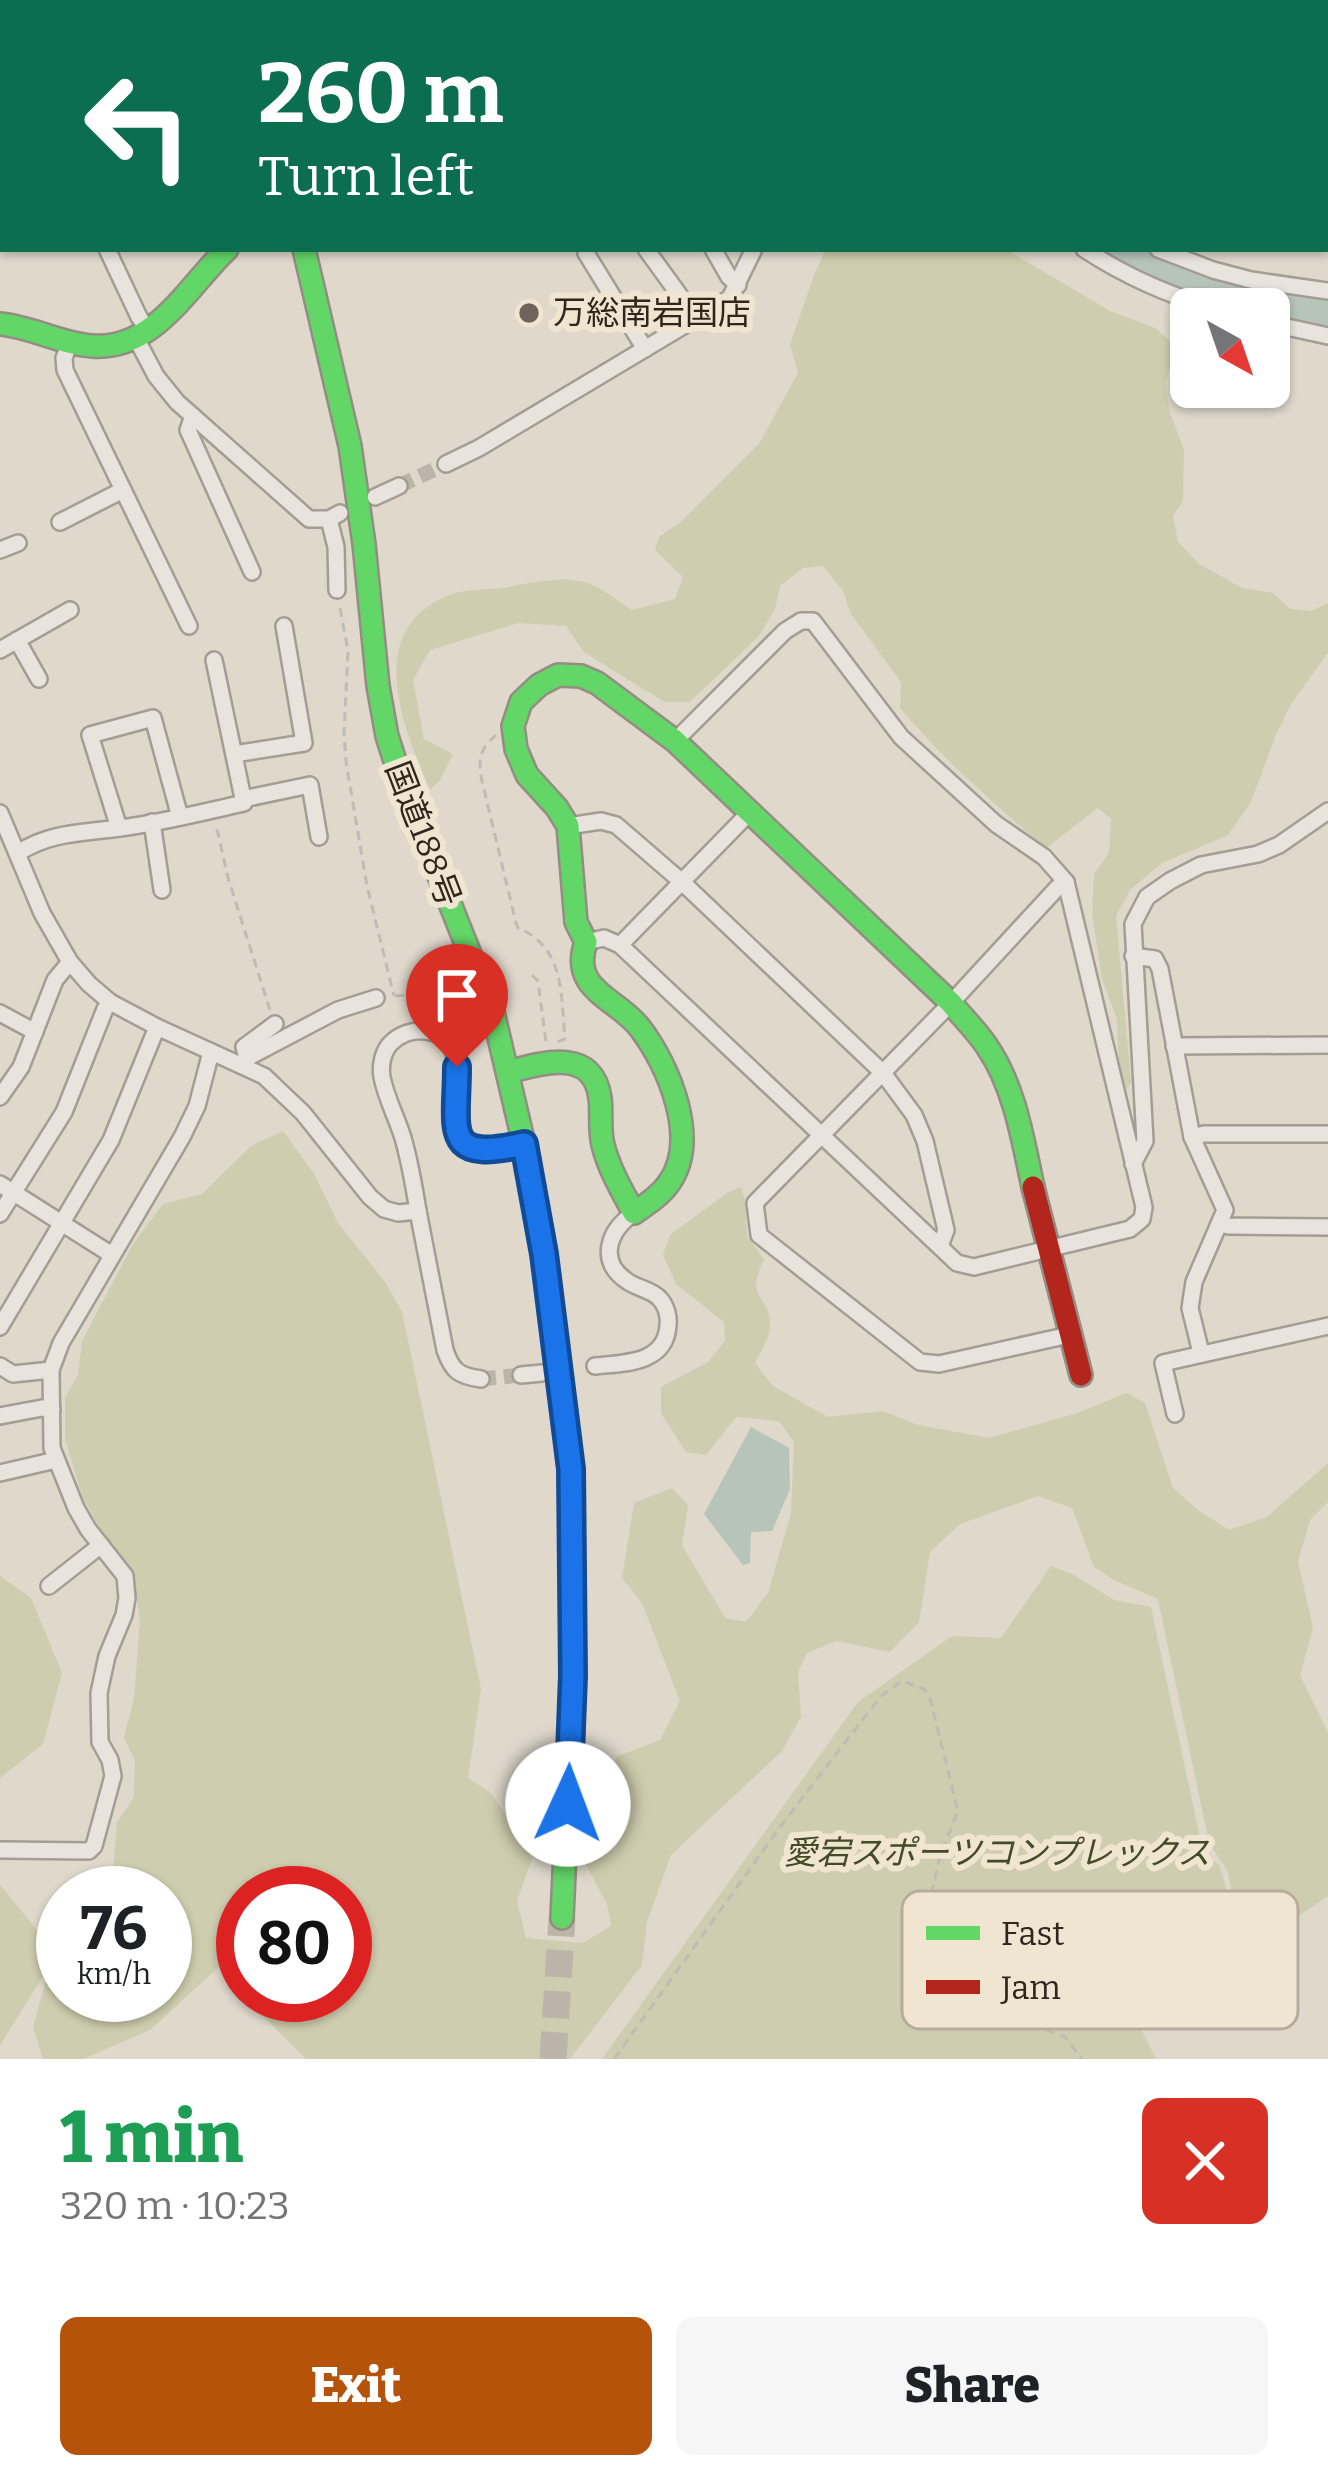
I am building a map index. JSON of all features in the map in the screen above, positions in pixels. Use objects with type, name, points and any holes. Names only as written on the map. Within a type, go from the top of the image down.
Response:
[{"type":"main road","points":[[0,325],[21,325],[99,346],[123,343],[171,311],[195,278],[224,252]]},
{"type":"main road","name":"国道188号","points":[[305,252],[350,446],[387,736],[400,780],[493,1012],[544,1254],[571,1469],[573,1676],[562,1918]]},
{"type":"main road","points":[[508,1072],[567,1061],[584,1068],[595,1079],[600,1094],[608,1159],[634,1213],[667,1185],[685,1140],[676,1096],[648,1039],[591,986],[583,971],[580,955],[586,942],[576,922],[568,826],[527,775],[516,749],[513,726],[521,702],[558,676],[581,676],[675,741],[951,1003],[989,1049],[1021,1131],[1081,1375]]},
{"type":"street","points":[[108,252],[139,317],[156,376],[177,402],[309,519],[334,516],[337,590]]},
{"type":"street","points":[[648,252],[696,318]]},
{"type":"street","points":[[715,252],[738,284]]},
{"type":"street","points":[[446,464],[730,298],[753,252]]},
{"type":"street","points":[[1088,252],[1114,269],[1170,293]]},
{"type":"street","points":[[1166,252],[1251,280],[1328,291]]},
{"type":"street","points":[[586,253],[645,349]]},
{"type":"street","points":[[1290,328],[1328,336]]},
{"type":"street","points":[[71,340],[65,370],[189,626]]},
{"type":"street","points":[[193,416],[188,430],[252,572]]},
{"type":"street","points":[[375,497],[399,486]]},
{"type":"street","points":[[60,522],[123,490]]},
{"type":"street","points":[[0,550],[18,542]]},
{"type":"street","points":[[0,650],[70,610]]},
{"type":"street","points":[[586,942],[604,938],[620,945],[957,1263],[974,1267],[1130,1229],[1142,1220],[1144,1207],[1066,882],[1044,857],[996,824],[901,736],[813,622],[801,621],[785,631],[675,741]]},
{"type":"street","points":[[233,754],[304,743],[284,626]]},
{"type":"street","points":[[17,640],[39,679]]},
{"type":"street","points":[[18,853],[69,832],[119,828],[244,803],[214,660]]},
{"type":"street","points":[[119,828],[90,735],[153,718],[180,817]]},
{"type":"street","points":[[243,799],[310,784],[320,837]]},
{"type":"street","points":[[1133,1164],[1145,1141],[1133,924],[1147,897],[1201,865],[1280,845],[1328,811]]},
{"type":"street","points":[[620,945],[750,812]]},
{"type":"street","points":[[0,813],[42,913],[70,962],[110,1002],[211,1052],[244,1062],[282,1091],[384,1209],[418,1211]]},
{"type":"street","points":[[152,822],[162,890]]},
{"type":"street","points":[[568,826],[616,824],[883,1073],[914,1114],[925,1141],[946,1230],[940,1246]]},
{"type":"street","points":[[1066,882],[754,1203],[759,1235],[920,1362],[939,1364],[1069,1335]]},
{"type":"street","points":[[1133,956],[1154,959],[1160,969],[1192,1137],[1225,1210],[1194,1282],[1190,1308],[1201,1353]]},
{"type":"street","points":[[0,1095],[21,1066],[55,980],[70,962]]},
{"type":"street","points":[[244,1062],[338,1010],[376,998]]},
{"type":"street","points":[[0,1214],[7,1188],[64,1112],[110,1002]]},
{"type":"street","points":[[0,1013],[34,1032]]},
{"type":"street","points":[[244,1062],[244,1046],[275,1024]]},
{"type":"street","points":[[0,1327],[112,1140],[157,1027]]},
{"type":"street","points":[[481,1379],[451,1368],[445,1350],[403,1139],[382,1077],[382,1060],[391,1043],[407,1032],[424,1030],[446,1041],[457,1067],[455,1126],[468,1148],[478,1151],[524,1144]]},
{"type":"street","points":[[1174,1046],[1328,1046]]},
{"type":"street","points":[[2,1850],[89,1851],[113,1776],[100,1742],[99,1693],[107,1656],[124,1615],[125,1576],[76,1508],[56,1460],[51,1370],[61,1342],[190,1121],[211,1052]]},
{"type":"street","points":[[1192,1137],[1328,1134]]},
{"type":"street","points":[[7,1188],[112,1255]]},
{"type":"street","points":[[595,1366],[650,1356],[669,1330],[661,1300],[625,1280],[612,1264],[613,1233],[634,1213]]},
{"type":"street","points":[[1220,1223],[1328,1227]]},
{"type":"street","points":[[1175,1414],[1163,1363],[1328,1326]]},
{"type":"street","points":[[0,1366],[14,1374],[51,1370]]},
{"type":"street","points":[[521,1375],[542,1373]]},
{"type":"street","points":[[0,1416],[52,1409]]},
{"type":"street","points":[[0,1473],[56,1460]]},
{"type":"street","points":[[49,1586],[101,1545]]},
{"type":"path","points":[[337,590],[348,651],[346,762],[367,886],[394,996]]},
{"type":"path","points":[[513,726],[483,746],[478,760],[515,923],[549,951],[558,965],[566,1040],[547,1045],[538,981],[532,975]]},
{"type":"path","points":[[212,810],[228,878],[275,1024]]},
{"type":"path","points":[[614,2059],[880,1696],[902,1681],[924,1689],[930,1699],[958,1811],[932,1891]]},
{"type":"path","points":[[1043,2029],[1064,2037],[1082,2059]]},
{"type":"green space","points":[[825,252],[1010,252],[1110,311],[1155,328],[1170,341],[1165,383],[1184,450],[1183,501],[1173,516],[1178,542],[1199,564],[1242,588],[1273,593],[1290,609],[1311,611],[1328,603],[1328,653],[1291,704],[1251,802],[1228,835],[1162,863],[1130,890],[1116,916],[1131,1082],[1126,1090],[1119,1074],[1117,1019],[1102,979],[1092,914],[1094,874],[1109,853],[1111,819],[1098,808],[1046,848],[1007,815],[900,708],[901,682],[823,566],[803,568],[780,586],[775,609],[759,636],[690,702],[665,702],[625,678],[584,652],[566,626],[518,623],[430,650],[413,680],[424,739],[453,754],[430,790],[410,739],[397,684],[397,657],[405,633],[421,612],[447,596],[543,581],[590,584],[632,610],[675,599],[683,577],[655,550],[659,537],[682,521],[759,444],[798,373],[790,345]]},
{"type":"green space","points":[[283,1131],[314,1174],[338,1223],[386,1283],[402,1312],[481,1689],[468,1778],[491,1793],[515,1828],[539,1839],[517,1901],[526,1938],[583,1943],[611,1926],[607,1904],[586,1865],[609,1772],[618,1756],[660,1740],[680,1701],[642,1603],[622,1578],[634,1503],[672,1488],[688,1505],[682,1545],[725,1618],[746,1622],[768,1593],[791,1513],[794,1442],[779,1421],[736,1417],[706,1455],[686,1452],[661,1413],[661,1387],[708,1362],[725,1341],[724,1322],[676,1284],[663,1255],[670,1235],[741,1187],[747,1235],[764,1260],[756,1282],[770,1326],[755,1363],[773,1386],[828,1417],[883,1411],[918,1425],[989,1438],[1078,1413],[1126,1393],[1145,1403],[1173,1488],[1229,1530],[1267,1517],[1328,1463],[1328,1502],[1310,1520],[1298,1561],[1313,1628],[1300,1675],[1328,1733],[1328,1896],[1298,1916],[1298,1891],[1231,1891],[1228,1872],[1209,1843],[1158,1599],[1094,1567],[1072,1508],[1038,1496],[960,1524],[930,1552],[919,1622],[890,1652],[836,1641],[807,1653],[798,1672],[801,1717],[782,1751],[671,1855],[647,1922],[642,1965],[570,2059],[306,2059],[269,2022],[372,2022],[372,1866],[216,1866],[216,1970],[192,1992],[192,1866],[114,1866],[117,1822],[134,1797],[135,1761],[124,1737],[134,1699],[140,1620],[133,1573],[104,1536],[82,1496],[65,1438],[65,1398],[78,1375],[82,1341],[133,1244],[163,1204],[202,1194],[251,1146]]},
{"type":"green space","name":"愛宕スポーツコンプレックス","points":[[1051,1566],[1114,1600],[1151,1607],[1204,1857],[1219,1864],[1227,1891],[902,1891],[902,2029],[1141,2029],[1156,2059],[602,2059],[858,1702],[952,1636],[1001,1638]]},
{"type":"green space","points":[[0,1576],[31,1598],[62,1673],[43,1744],[0,1778]]},
{"type":"green space","points":[[0,1885],[36,1929],[36,1988],[0,2045]]},
{"type":"green space","points":[[36,2016],[36,2022],[159,2022],[83,2059],[43,2059],[33,2027]]},
{"type":"shaded area","points":[[751,1427],[789,1448],[790,1489],[772,1531],[751,1532],[750,1563],[743,1565],[704,1514]]},
{"type":"waterway","points":[[1123,252],[1220,288],[1328,313]]},
{"type":"tunnel","points":[[399,486],[446,464]]},
{"type":"tunnel","points":[[481,1379],[521,1375]]},
{"type":"tunnel","points":[[553,2059],[562,1918]]},
{"type":"traffic: fast","points":[[0,324],[81,345],[135,338],[169,313],[224,252]]},
{"type":"traffic: fast","points":[[305,252],[350,446],[387,736],[493,1012],[544,1254],[571,1469],[573,1676],[562,1918]]},
{"type":"traffic: fast","points":[[508,1072],[564,1062],[587,1071],[600,1098],[606,1154],[634,1213],[669,1183],[682,1146],[670,1082],[640,1028],[598,992],[584,971],[586,942],[576,922],[568,826],[527,775],[516,749],[513,726],[521,702],[558,675],[581,676],[675,741],[951,1003],[984,1042],[1005,1080],[1033,1187]]},
{"type":"traffic: jam","points":[[1033,1187],[1081,1375]]},
{"type":"place","name":"万総南岩国店","points":[[529,313]]},
{"type":"route","points":[[457,1067],[458,1138],[478,1151],[524,1144],[544,1254],[571,1469],[573,1676],[568,1804]]}]
